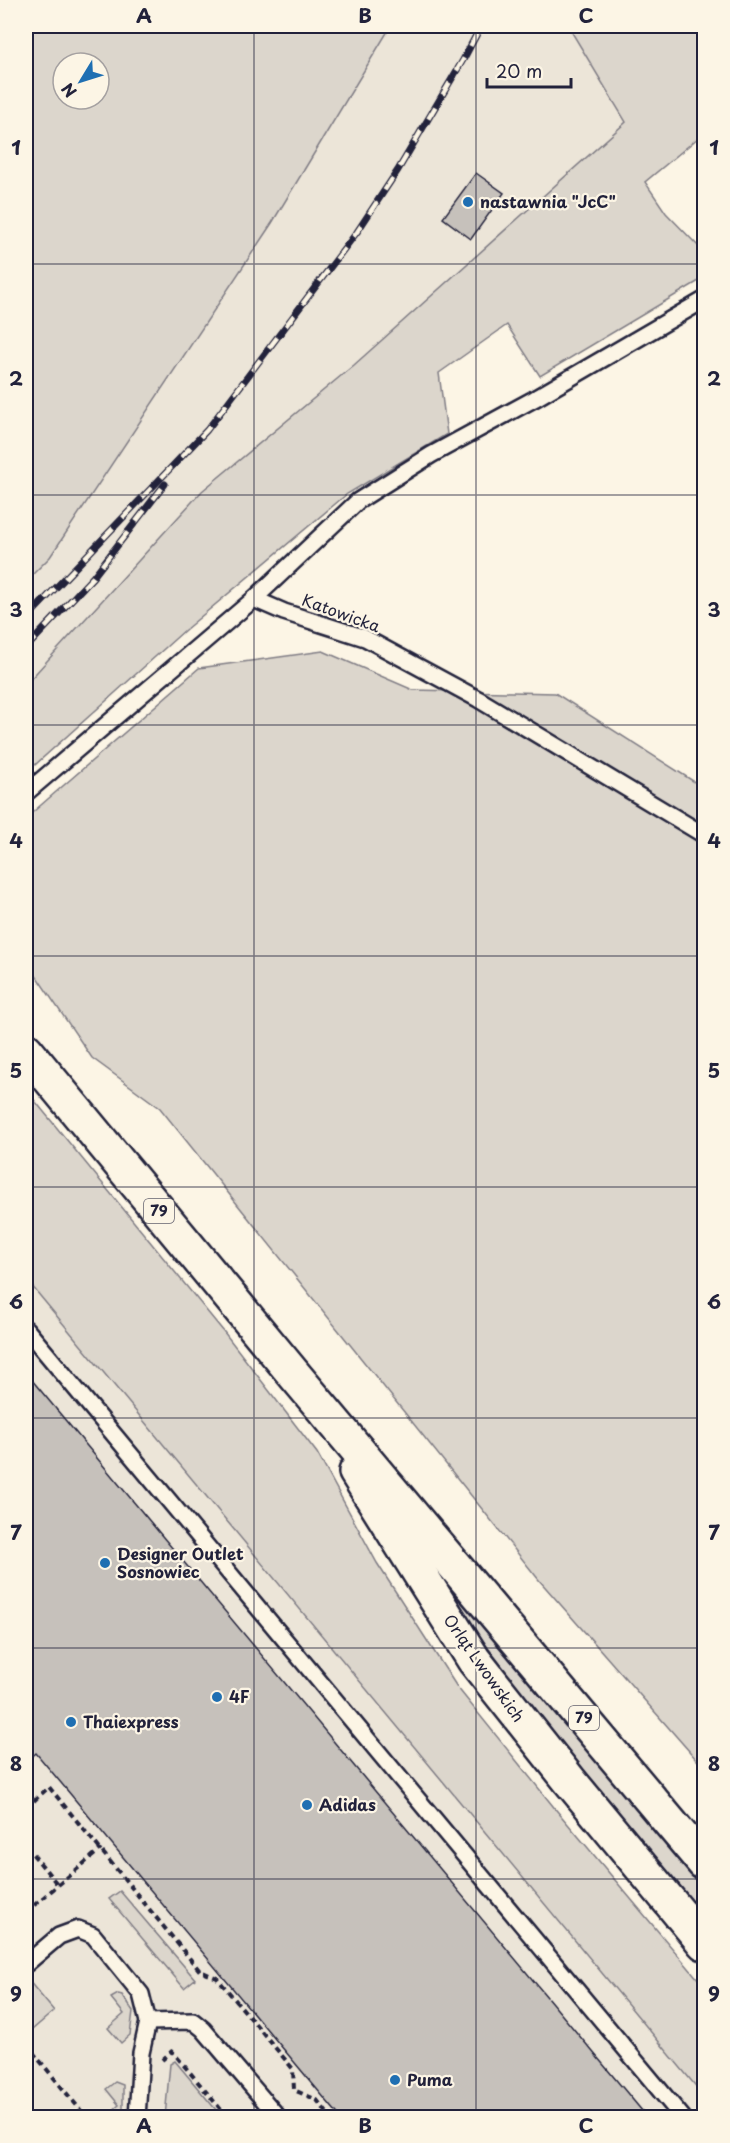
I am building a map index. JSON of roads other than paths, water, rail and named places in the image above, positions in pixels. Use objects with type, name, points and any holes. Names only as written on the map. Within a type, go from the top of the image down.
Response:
[{"type":"main road","name":"Orląt Lwowskich","points":[[26,1050],[292,1372],[705,1863]]},
{"type":"main road","name":"Orląt Lwowskich","points":[[292,1372],[474,1660],[562,1772],[705,1942]]},
{"type":"lane","points":[[26,794],[254,599],[358,501],[431,455],[534,399],[705,300]]},
{"type":"lane","name":"Katowicka","points":[[254,599],[284,612],[365,638],[478,699],[705,836]]},
{"type":"lane","points":[[26,1329],[683,2118]]},
{"type":"lane","points":[[26,1964],[59,1936],[78,1929],[93,1935],[141,1994],[148,2022],[141,2054],[137,2118]]},
{"type":"lane","points":[[148,2022],[194,2021],[204,2029],[279,2118]]},
{"type":"railway","points":[[26,619],[207,430],[357,232],[398,170],[481,26]]},
{"type":"railway","points":[[26,648],[93,577],[165,484]]},
{"type":"place","name":"nastawnia \"JcC\"","points":[[468,202]]},
{"type":"place","name":"Designer Outlet Sosnowiec","points":[[105,1563]]},
{"type":"place","name":"4F","points":[[217,1697]]},
{"type":"place","name":"Thaiexpress","points":[[71,1722]]},
{"type":"place","name":"Adidas","points":[[307,1805]]},
{"type":"place","name":"Puma","points":[[395,2080]]}]
